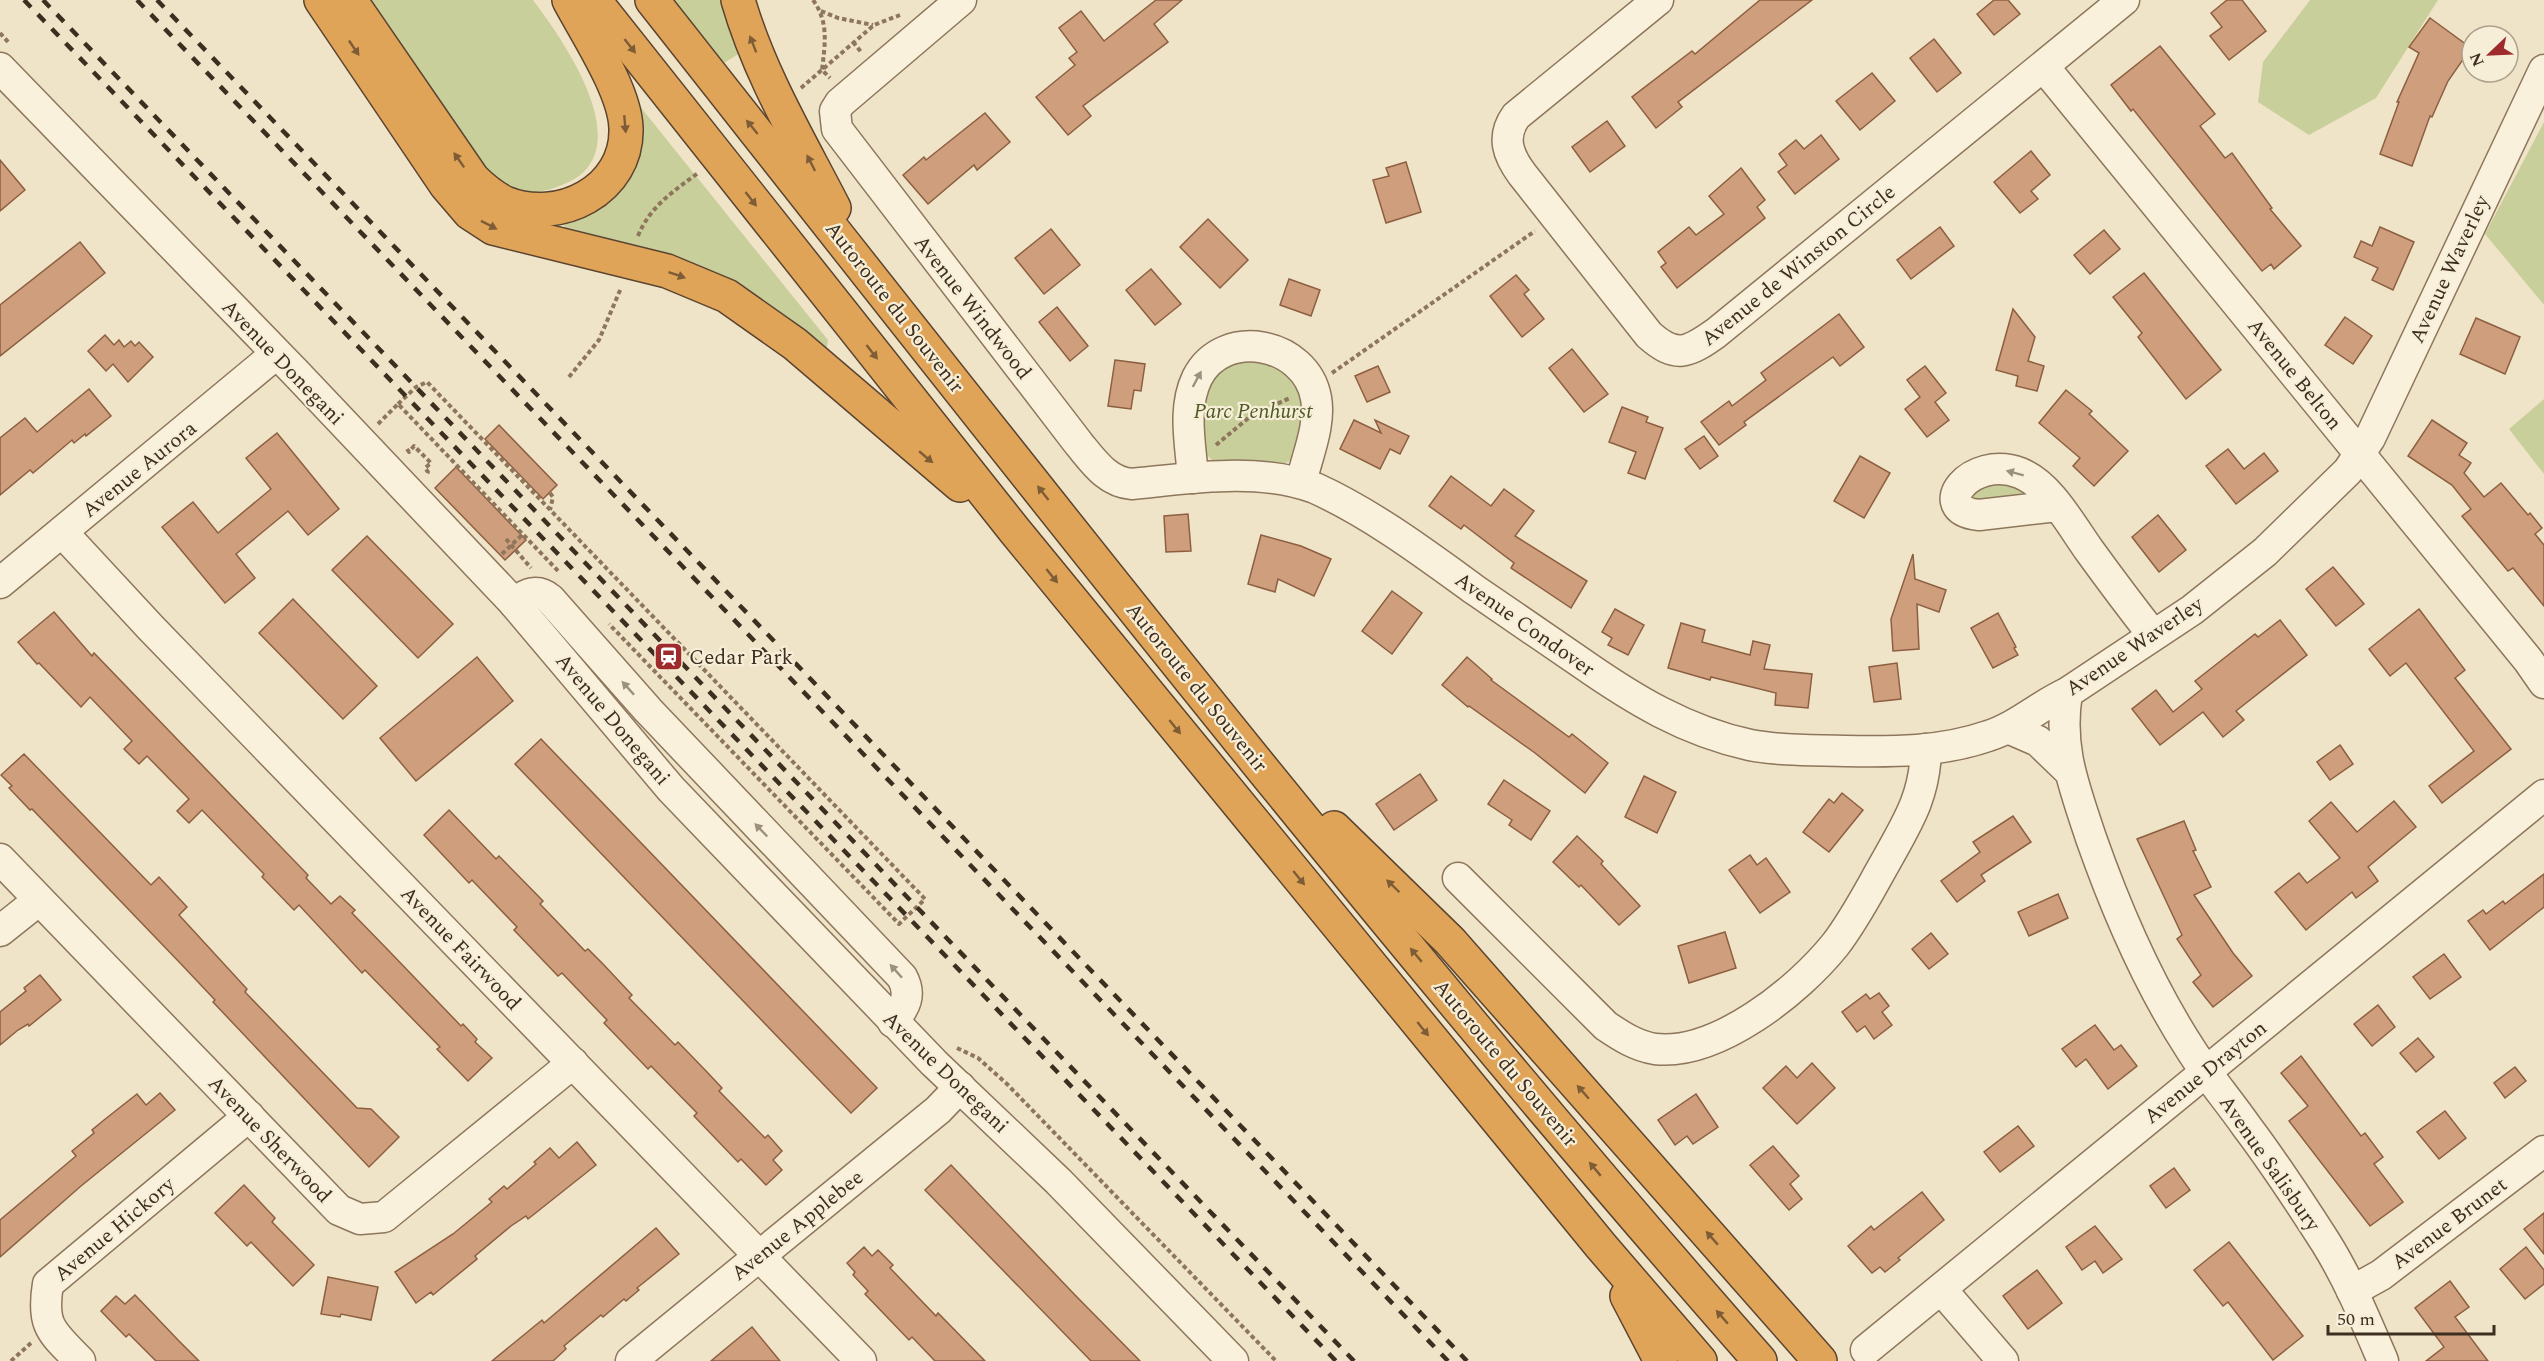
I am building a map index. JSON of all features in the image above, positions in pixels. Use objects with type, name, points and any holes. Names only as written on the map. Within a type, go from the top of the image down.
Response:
[{"type":"highway","points":[[321,0],[446,185],[476,217],[507,233],[667,271],[727,296],[795,344],[881,420],[1014,531]]},
{"type":"highway","points":[[350,0],[472,179],[487,192],[504,202],[531,210],[544,210],[572,205],[597,191],[617,168],[626,141],[626,126],[619,97],[569,0]]},
{"type":"highway","name":"Autoroute du Souvenir","points":[[594,0],[1014,531],[1601,1246],[1700,1361]]},
{"type":"highway","name":"Autoroute du Souvenir","points":[[652,0],[1223,720],[1530,1092],[1760,1361]]},
{"type":"highway","points":[[738,0],[772,87],[867,272]]},
{"type":"highway","points":[[1223,720],[1450,941],[1820,1361]]},
{"type":"highway","points":[[1601,1246],[1661,1361]]},
{"type":"street","points":[[863,55],[961,0]]},
{"type":"street","name":"Avenue de Winston Circle","points":[[1658,0],[1516,116],[1509,126],[1507,141],[1510,157],[1541,199],[1649,335],[1659,344],[1673,351],[1692,349],[1716,333],[2124,0]]},
{"type":"street","name":"Avenue Windwood","points":[[863,55],[847,95],[835,111],[835,120],[842,137],[1079,444],[1107,475],[1125,484],[1132,484]]},
{"type":"street","name":"Avenue Belton","points":[[2044,67],[2528,660],[2544,684]]},
{"type":"street","name":"Avenue Donegani","points":[[0,68],[514,603],[671,789],[893,1022],[1058,1181],[1233,1361]]},
{"type":"street","name":"Avenue Waverley","points":[[1926,749],[1968,743],[2008,728],[2045,703],[2067,693],[2216,592],[2265,552],[2334,486],[2360,454],[2395,386],[2514,129],[2544,70]]},
{"type":"street","points":[[1193,478],[1189,405],[1198,376],[1216,357],[1230,350],[1260,346],[1276,350],[1290,358],[1308,377],[1316,396],[1317,416],[1301,483]]},
{"type":"street","name":"Avenue Aurora","points":[[0,583],[276,354]]},
{"type":"street","name":"Avenue Condover","points":[[1132,484],[1193,478],[1258,477],[1301,483],[1328,494],[1401,537],[1618,689],[1681,724],[1730,740],[1772,748],[1856,751],[1926,749]]},
{"type":"street","points":[[2057,506],[2152,635]]},
{"type":"street","name":"Avenue Fairwood","points":[[62,532],[151,628],[861,1361]]},
{"type":"street","name":"Avenue Salisbury","points":[[2067,693],[2063,736],[2068,770],[2103,872],[2134,947],[2167,1011],[2206,1072],[2299,1202],[2335,1260],[2352,1291],[2383,1361]]},
{"type":"street","name":"Avenue Salisbury","points":[[2008,728],[2038,741],[2068,770]]},
{"type":"street","points":[[1458,878],[1608,1038],[1654,1048],[1674,1049],[1694,1045],[1737,1026],[1801,981],[1847,928],[1915,808],[1923,784],[1926,749]]},
{"type":"street","name":"Avenue Drayton","points":[[1866,1350],[2544,795]]},
{"type":"street","name":"Avenue Sherwood","points":[[0,859],[339,1210],[360,1219],[384,1217],[573,1063]]},
{"type":"street","points":[[0,932],[39,900]]},
{"type":"street","name":"Avenue Applebee","points":[[630,1361],[938,1110],[960,1087]]},
{"type":"street","name":"Avenue Hickory","points":[[80,1361],[50,1329],[44,1306],[48,1284],[249,1116]]},
{"type":"street","name":"Avenue Brunet","points":[[2352,1291],[2381,1275],[2544,1151]]},
{"type":"street","points":[[1941,1289],[2003,1361]]},
{"type":"path","points":[[813,0],[821,11],[825,38],[822,70]]},
{"type":"path","points":[[821,11],[848,20],[874,25],[891,20],[908,10]]},
{"type":"path","points":[[793,96],[822,70],[863,55],[874,25]]},
{"type":"path","points":[[636,240],[651,212],[669,195],[699,173]]},
{"type":"path","points":[[1331,373],[1538,229]]},
{"type":"path","points":[[569,376],[599,340],[608,323],[622,282]]},
{"type":"path","points":[[375,426],[416,387],[427,382],[925,899],[899,924],[602,617]]},
{"type":"path","points":[[1210,448],[1226,438],[1252,415],[1298,394]]},
{"type":"path","points":[[398,404],[561,574]]},
{"type":"path","points":[[402,451],[405,448],[409,452],[414,446],[431,463],[425,468],[428,472],[424,475],[430,481]]},
{"type":"path","points":[[550,493],[553,497],[550,510]]},
{"type":"path","points":[[511,545],[523,534]]},
{"type":"path","points":[[506,539],[538,575]]},
{"type":"path","name":"Avenue Donegani","points":[[952,1046],[978,1058],[1007,1084],[1276,1361]]},
{"type":"path","points":[[11,1361],[35,1339]]},
{"type":"green space","points":[[369,0],[533,0],[562,42],[590,96],[597,124],[596,149],[586,170],[562,185],[536,192],[516,190],[498,178],[470,148]]},
{"type":"green space","points":[[674,0],[721,0],[740,53],[724,63]]},
{"type":"green space","points":[[2310,0],[2438,0],[2376,98],[2309,135],[2258,102],[2263,62]]},
{"type":"green space","points":[[630,94],[828,340],[827,347],[819,351],[565,233],[564,221],[600,204]]},
{"type":"green space","points":[[2544,122],[2544,305],[2485,234]]},
{"type":"green space","name":"Parc Penhurst","points":[[1254,355],[1293,375],[1308,408],[1292,460],[1279,466],[1218,462],[1212,460],[1204,452],[1199,409],[1215,371]]},
{"type":"green space","points":[[2544,399],[2544,474],[2509,429]]},
{"type":"green space","points":[[2012,482],[2024,490],[2022,494],[1977,501],[1974,497],[1974,486]]},
{"type":"building","points":[[1156,0],[1182,0],[1154,24],[1168,42],[1083,106],[1091,116],[1068,135],[1036,97],[1075,65],[1069,58],[1077,52],[1059,28],[1081,11],[1104,41]]},
{"type":"building","points":[[1760,0],[1812,0],[1678,102],[1682,107],[1656,128],[1632,97],[1692,51],[1695,54]]},
{"type":"building","points":[[1994,0],[2008,0],[2020,14],[1994,35],[1977,14]]},
{"type":"building","points":[[2227,0],[2242,0],[2266,31],[2229,60],[2210,36],[2222,27],[2211,13]]},
{"type":"building","points":[[2430,18],[2460,40],[2460,64],[2448,81],[2432,117],[2430,116],[2412,166],[2380,154],[2399,102],[2397,102],[2419,53],[2409,47]]},
{"type":"building","points":[[1934,39],[1961,73],[1937,92],[1910,58]]},
{"type":"building","points":[[2160,46],[2215,114],[2200,126],[2225,158],[2232,153],[2272,208],[2270,209],[2301,246],[2274,269],[2271,264],[2262,271],[2133,109],[2131,111],[2111,85]]},
{"type":"building","points":[[1872,73],[1895,101],[1860,130],[1836,101]]},
{"type":"building","points":[[985,113],[1010,142],[977,170],[974,165],[928,204],[903,175],[924,157],[926,160]]},
{"type":"building","points":[[1607,121],[1625,146],[1590,172],[1572,147]]},
{"type":"building","points":[[1821,135],[1839,159],[1795,194],[1778,172],[1787,165],[1779,154],[1796,140],[1804,149]]},
{"type":"building","points":[[2031,151],[2050,175],[2031,191],[2038,199],[2020,213],[1994,182]]},
{"type":"building","points":[[0,160],[25,190],[0,211]]},
{"type":"building","points":[[1406,162],[1421,212],[1386,223],[1373,180],[1389,176],[1386,168]]},
{"type":"building","points":[[1741,168],[1765,200],[1757,207],[1765,218],[1677,288],[1661,267],[1666,263],[1658,252],[1689,227],[1696,235],[1724,214],[1709,196]]},
{"type":"building","points":[[1208,219],[1248,260],[1220,288],[1180,247]]},
{"type":"building","points":[[1940,227],[1954,246],[1911,279],[1897,260]]},
{"type":"building","points":[[2380,227],[2414,242],[2393,290],[2372,280],[2378,268],[2354,257],[2361,241],[2372,246]]},
{"type":"building","points":[[1051,229],[1080,265],[1044,294],[1015,258]]},
{"type":"building","points":[[2104,230],[2120,249],[2090,274],[2074,255]]},
{"type":"building","points":[[80,242],[105,273],[0,356],[0,305]]},
{"type":"building","points":[[1151,269],[1181,304],[1155,325],[1126,290]]},
{"type":"building","points":[[2144,273],[2221,370],[2186,399],[2138,337],[2142,333],[2113,297]]},
{"type":"building","points":[[1516,275],[1529,290],[1524,294],[1544,319],[1522,337],[1490,296]]},
{"type":"building","points":[[1289,279],[1320,290],[1311,316],[1280,305]]},
{"type":"building","points":[[1057,307],[1088,346],[1070,361],[1039,322]]},
{"type":"building","points":[[2013,309],[2035,337],[2028,361],[2044,366],[2037,391],[2016,386],[2018,376],[1996,370]]},
{"type":"building","points":[[1839,314],[1864,347],[1840,366],[1833,357],[1744,422],[1746,425],[1719,445],[1701,422],[1729,401],[1732,406],[1766,380],[1761,373]]},
{"type":"building","points":[[2345,317],[2372,336],[2353,364],[2325,345]]},
{"type":"building","points":[[2476,318],[2520,337],[2505,374],[2460,354]]},
{"type":"building","points":[[105,335],[114,345],[119,340],[124,347],[131,341],[135,346],[139,342],[153,357],[128,382],[113,364],[106,371],[88,351]]},
{"type":"building","points":[[1572,349],[1608,394],[1584,412],[1549,368]]},
{"type":"building","points":[[1115,360],[1145,364],[1141,391],[1134,390],[1131,409],[1108,406]]},
{"type":"building","points":[[1378,366],[1390,392],[1367,402],[1355,376]]},
{"type":"building","points":[[1925,366],[1946,393],[1935,402],[1949,420],[1927,437],[1905,409],[1920,397],[1907,380]]},
{"type":"building","points":[[89,389],[111,416],[86,436],[85,434],[74,443],[72,440],[33,473],[30,470],[0,495],[0,438],[25,418],[37,432]]},
{"type":"building","points":[[2066,390],[2092,411],[2089,414],[2128,451],[2094,486],[2073,466],[2080,458],[2039,423]]},
{"type":"building","points":[[1622,407],[1648,417],[1646,422],[1663,428],[1645,479],[1628,473],[1636,452],[1609,442]]},
{"type":"building","points":[[1354,420],[1381,433],[1375,420],[1409,436],[1400,454],[1390,449],[1380,469],[1340,449]]},
{"type":"building","points":[[2432,420],[2467,443],[2459,455],[2471,463],[2464,473],[2484,497],[2501,483],[2542,528],[2535,534],[2544,545],[2544,606],[2513,568],[2508,571],[2462,516],[2471,509],[2452,485],[2408,456]]},
{"type":"building","points":[[499,425],[557,485],[543,499],[485,439]]},
{"type":"building","points":[[277,433],[339,509],[308,535],[288,511],[236,554],[255,578],[225,603],[162,527],[193,502],[218,533],[271,489],[246,458]]},
{"type":"building","points":[[1704,436],[1718,456],[1700,469],[1685,449]]},
{"type":"building","points":[[2228,449],[2244,469],[2264,453],[2278,471],[2236,504],[2206,466]]},
{"type":"building","points":[[1860,456],[1890,473],[1864,518],[1834,501]]},
{"type":"building","points":[[456,467],[526,540],[505,560],[435,488]]},
{"type":"building","points":[[1451,476],[1491,506],[1504,489],[1534,511],[1515,536],[1587,581],[1571,608],[1511,568],[1514,563],[1464,525],[1461,529],[1429,506]]},
{"type":"building","points":[[1188,514],[1191,551],[1166,552],[1164,516]]},
{"type":"building","points":[[2158,515],[2186,550],[2159,572],[2132,537]]},
{"type":"building","points":[[1261,535],[1301,546],[1331,559],[1314,596],[1278,579],[1275,592],[1248,584]]},
{"type":"building","points":[[367,536],[453,624],[418,658],[332,570]]},
{"type":"building","points":[[1913,554],[1915,579],[1946,590],[1939,612],[1917,604],[1919,649],[1893,651],[1891,619]]},
{"type":"building","points":[[2333,567],[2364,604],[2336,626],[2306,589]]},
{"type":"building","points":[[1392,591],[1422,613],[1392,654],[1362,631]]},
{"type":"building","points":[[293,599],[377,686],[343,719],[259,633]]},
{"type":"building","points":[[1615,609],[1644,625],[1628,655],[1608,645],[1612,638],[1602,632]]},
{"type":"building","points":[[2419,609],[2465,670],[2455,678],[2511,749],[2442,803],[2429,786],[2474,751],[2406,663],[2390,676],[2369,649]]},
{"type":"building","points":[[54,612],[92,656],[94,653],[308,875],[306,878],[331,904],[340,896],[355,910],[352,913],[461,1026],[463,1024],[477,1039],[475,1042],[492,1058],[468,1081],[437,1049],[440,1047],[365,970],[362,973],[299,905],[294,910],[262,877],[264,874],[202,810],[189,823],[177,811],[189,799],[147,756],[139,764],[124,749],[132,741],[90,697],[81,707],[39,663],[37,664],[18,642]]},
{"type":"building","points":[[1998,613],[2018,655],[1993,668],[1971,628]]},
{"type":"building","points":[[2280,620],[2307,655],[2236,711],[2244,720],[2223,737],[2203,712],[2160,745],[2132,709],[2156,690],[2173,712],[2202,689],[2195,681],[2255,634],[2258,637]]},
{"type":"building","points":[[1681,623],[1705,630],[1702,642],[1750,655],[1753,641],[1770,645],[1764,669],[1812,674],[1808,708],[1775,705],[1776,693],[1711,677],[1710,680],[1668,668]]},
{"type":"building","points":[[477,657],[513,701],[416,781],[380,738]]},
{"type":"building","points":[[1467,657],[1491,680],[1569,737],[1572,734],[1608,763],[1585,793],[1535,753],[1468,707],[1442,685]]},
{"type":"building","points":[[1897,663],[1901,699],[1874,702],[1869,667]]},
{"type":"building","points":[[541,739],[877,1088],[851,1113],[515,764]]},
{"type":"building","points":[[2340,745],[2353,764],[2330,780],[2317,762]]},
{"type":"building","points":[[24,754],[151,885],[159,877],[187,907],[179,915],[247,989],[245,992],[357,1108],[371,1109],[399,1137],[369,1167],[213,1002],[215,1000],[182,965],[9,788],[12,786],[1,775]]},
{"type":"building","points":[[1420,774],[1437,800],[1394,830],[1376,804]]},
{"type":"building","points":[[1644,776],[1676,792],[1657,833],[1625,817]]},
{"type":"building","points":[[1504,780],[1550,811],[1531,840],[1509,825],[1512,820],[1488,804]]},
{"type":"building","points":[[1842,793],[1863,810],[1829,852],[1803,832],[1829,799],[1834,803]]},
{"type":"building","points":[[2394,801],[2416,827],[2368,867],[2378,881],[2356,898],[2352,892],[2306,930],[2275,892],[2299,873],[2307,883],[2340,858],[2309,821],[2331,802],[2357,832]]},
{"type":"building","points":[[449,810],[496,859],[499,856],[543,901],[540,904],[632,995],[629,998],[675,1045],[678,1042],[722,1088],[719,1091],[765,1138],[768,1135],[782,1151],[773,1160],[782,1170],[766,1185],[741,1159],[738,1162],[694,1116],[697,1113],[651,1066],[648,1069],[604,1023],[607,1020],[562,973],[558,976],[514,930],[517,927],[472,880],[469,883],[424,835]]},
{"type":"building","points":[[2013,816],[2031,842],[1981,875],[1985,881],[1957,902],[1941,881],[1980,852],[1973,842]]},
{"type":"building","points":[[2184,821],[2196,850],[2193,851],[2211,887],[2194,895],[2233,953],[2252,976],[2213,1007],[2193,982],[2201,975],[2177,939],[2182,935],[2137,839]]},
{"type":"building","points":[[1577,836],[1603,861],[1601,864],[1640,906],[1619,925],[1581,885],[1579,887],[1553,862]]},
{"type":"building","points":[[1750,855],[1757,865],[1766,858],[1790,892],[1760,913],[1729,870]]},
{"type":"building","points":[[2544,874],[2544,907],[2490,950],[2468,921],[2483,910],[2486,914],[2503,901],[2505,904]]},
{"type":"building","points":[[2058,894],[2068,918],[2029,936],[2018,912]]},
{"type":"building","points":[[1725,932],[1736,968],[1689,983],[1678,946]]},
{"type":"building","points":[[1931,933],[1948,954],[1929,969],[1912,949]]},
{"type":"building","points":[[2444,954],[2461,977],[2430,999],[2413,977]]},
{"type":"building","points":[[40,975],[61,1000],[29,1026],[28,1024],[18,1030],[0,1045],[0,1012],[26,991],[24,988]]},
{"type":"building","points":[[1879,993],[1889,1006],[1882,1012],[1892,1025],[1874,1039],[1865,1026],[1857,1032],[1842,1012],[1866,994],[1870,999]]},
{"type":"building","points":[[2378,1005],[2395,1027],[2372,1046],[2354,1024]]},
{"type":"building","points":[[2095,1025],[2114,1050],[2121,1045],[2137,1066],[2108,1089],[2086,1059],[2076,1067],[2062,1049]]},
{"type":"building","points":[[2418,1038],[2434,1057],[2416,1072],[2400,1053]]},
{"type":"building","points":[[2301,1056],[2361,1136],[2365,1133],[2383,1157],[2374,1164],[2403,1202],[2370,1226],[2289,1121],[2308,1106],[2281,1073]]},
{"type":"building","points":[[1812,1063],[1835,1088],[1797,1124],[1763,1088],[1786,1066],[1797,1078]]},
{"type":"building","points":[[2515,1067],[2526,1081],[2505,1098],[2494,1083]]},
{"type":"building","points":[[160,1093],[175,1110],[81,1186],[0,1257],[0,1220],[76,1156],[72,1151],[94,1133],[92,1130],[104,1120],[137,1094],[146,1105]]},
{"type":"building","points":[[1696,1094],[1718,1127],[1693,1144],[1687,1136],[1675,1145],[1658,1120]]},
{"type":"building","points":[[2445,1111],[2466,1138],[2439,1159],[2417,1132]]},
{"type":"building","points":[[2018,1126],[2034,1146],[2000,1172],[1984,1152]]},
{"type":"building","points":[[577,1142],[596,1165],[528,1219],[526,1216],[511,1226],[475,1256],[477,1259],[433,1295],[431,1292],[416,1303],[395,1272],[453,1234],[492,1202],[489,1199],[504,1186],[507,1189],[536,1164],[534,1162],[550,1148],[559,1158]]},
{"type":"building","points":[[1773,1146],[1799,1176],[1790,1184],[1802,1199],[1789,1210],[1750,1165]]},
{"type":"building","points":[[951,1165],[1140,1361],[1091,1361],[925,1190]]},
{"type":"building","points":[[2174,1168],[2190,1190],[2166,1208],[2150,1186]]},
{"type":"building","points":[[244,1185],[275,1218],[272,1222],[314,1265],[293,1286],[251,1242],[247,1246],[215,1213]]},
{"type":"building","points":[[1922,1192],[1944,1220],[1898,1258],[1900,1260],[1885,1272],[1880,1267],[1872,1273],[1848,1246],[1871,1226],[1874,1230]]},
{"type":"building","points":[[2544,1213],[2544,1254],[2524,1229]]},
{"type":"building","points":[[2095,1226],[2122,1259],[2103,1273],[2095,1261],[2082,1270],[2066,1247]]},
{"type":"building","points":[[656,1228],[679,1254],[637,1288],[639,1290],[626,1301],[624,1299],[603,1317],[601,1315],[564,1346],[566,1349],[553,1361],[492,1361],[542,1320],[544,1323]]},
{"type":"building","points":[[2229,1242],[2303,1336],[2273,1360],[2228,1302],[2223,1306],[2194,1270]]},
{"type":"building","points":[[864,1247],[872,1256],[878,1250],[893,1265],[890,1268],[936,1316],[938,1313],[985,1361],[935,1361],[912,1337],[909,1340],[865,1294],[868,1291],[853,1275],[855,1272],[847,1263]]},
{"type":"building","points":[[2526,1247],[2544,1270],[2544,1284],[2525,1299],[2500,1269]]},
{"type":"building","points":[[2037,1270],[2062,1303],[2028,1329],[2003,1296]]},
{"type":"building","points":[[328,1277],[378,1287],[371,1320],[341,1314],[340,1317],[321,1314]]},
{"type":"building","points":[[2450,1281],[2469,1307],[2455,1317],[2488,1361],[2426,1361],[2444,1347],[2415,1308]]},
{"type":"building","points":[[135,1295],[199,1361],[156,1361],[129,1334],[126,1337],[101,1311],[116,1296],[125,1304]]},
{"type":"building","points":[[752,1327],[780,1361],[711,1361],[724,1350]]},
{"type":"railway","points":[[24,0],[1336,1361]]},
{"type":"railway","points":[[43,0],[1354,1361]]},
{"type":"railway","points":[[137,0],[1448,1361]]},
{"type":"railway","points":[[157,0],[1467,1361]]},
{"type":"place","name":"Cedar Park","points":[[668,657]]}]
